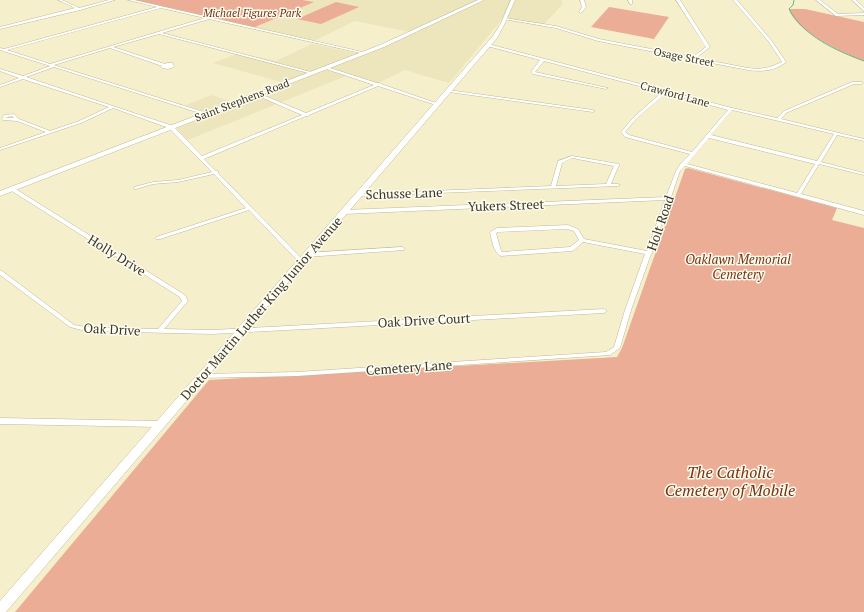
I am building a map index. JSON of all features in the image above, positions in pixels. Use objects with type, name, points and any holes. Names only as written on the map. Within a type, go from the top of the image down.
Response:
[{"type":"main road","name":"Saint Stephens Road","points":[[0,194],[365,53],[482,0]]},
{"type":"main road","name":"Doctor Martin Luther King Junior Avenue","points":[[0,610],[160,424],[243,331],[488,45],[505,19],[514,0]]},
{"type":"street","points":[[60,0],[79,9]]},
{"type":"street","points":[[0,28],[113,0]]},
{"type":"street","points":[[130,0],[365,53]]},
{"type":"street","points":[[581,12],[584,7],[582,0]]},
{"type":"street","points":[[678,0],[708,47],[694,58]]},
{"type":"street","name":"Osage Street","points":[[505,19],[556,27],[588,38],[757,70],[773,68],[784,62],[770,41],[735,0]]},
{"type":"street","points":[[818,0],[837,15],[864,14]]},
{"type":"street","points":[[854,0],[864,10]]},
{"type":"street","points":[[2,50],[162,7]]},
{"type":"street","points":[[0,86],[52,65],[209,18]]},
{"type":"street","points":[[159,33],[313,73]]},
{"type":"street","name":"Crawford Lane","points":[[488,45],[731,109],[864,140]]},
{"type":"street","points":[[108,47],[164,65]]},
{"type":"street","points":[[2,50],[206,114]]},
{"type":"street","points":[[543,59],[532,72],[606,88]]},
{"type":"street","points":[[327,68],[437,104]]},
{"type":"street","points":[[0,70],[171,127],[250,208],[304,258],[402,249]]},
{"type":"street","points":[[778,120],[785,112],[853,84],[863,82]]},
{"type":"street","points":[[202,158],[379,84]]},
{"type":"street","points":[[449,91],[593,111]]},
{"type":"street","points":[[665,92],[635,118],[623,132],[624,134],[692,153]]},
{"type":"street","points":[[257,94],[306,115]]},
{"type":"street","points":[[0,149],[80,122],[113,107]]},
{"type":"street","name":"Holt Road","points":[[614,352],[617,348],[628,310],[682,164],[731,109]]},
{"type":"street","points":[[18,120],[49,132]]},
{"type":"street","points":[[798,196],[836,134]]},
{"type":"street","points":[[708,136],[864,174]]},
{"type":"street","points":[[553,187],[560,162],[572,157],[617,165],[608,185]]},
{"type":"street","points":[[682,164],[864,213]]},
{"type":"street","points":[[136,188],[152,183],[178,181],[216,172]]},
{"type":"street","name":"Schusse Lane","points":[[358,195],[618,185]]},
{"type":"street","name":"Holly Drive","points":[[12,189],[183,296],[185,301],[159,332]]},
{"type":"street","name":"Yukers Street","points":[[344,212],[669,198]]},
{"type":"street","points":[[158,238],[250,208]]},
{"type":"street","points":[[582,240],[572,249],[501,254],[498,251],[493,232],[497,230],[568,227],[576,230],[582,240],[650,253]]},
{"type":"street","name":"Oak Drive","points":[[0,272],[72,326],[86,329],[159,332],[243,331]]},
{"type":"street","name":"Oak Drive Court","points":[[243,331],[604,310]]},
{"type":"street","name":"Cemetery Lane","points":[[203,376],[297,374],[608,354],[614,352]]},
{"type":"street","points":[[0,421],[160,424]]},
{"type":"shaded area","points":[[302,0],[477,0],[410,32],[355,21],[314,41],[253,28],[313,2]]},
{"type":"shaded area","points":[[485,0],[561,0],[563,4],[544,24],[503,18],[449,83],[405,70],[374,85],[346,76],[188,140],[176,128],[211,114],[186,105],[211,95],[237,103],[288,84],[213,63],[240,53],[276,61],[312,44],[365,55]]},
{"type":"green space","name":"Michael Figures Park","points":[[132,0],[302,0],[314,2],[253,28]]},
{"type":"green space","points":[[336,2],[359,7],[321,24],[297,19]]},
{"type":"green space","points":[[609,7],[669,17],[654,39],[591,27]]},
{"type":"green space","points":[[789,9],[805,9],[864,22],[864,61],[821,41],[800,25],[793,17]]},
{"type":"green space","name":"The Catholic Cemetery of Mobile","points":[[688,168],[837,208],[832,220],[864,228],[864,612],[15,612],[209,380],[617,357],[622,348],[685,169]]},
{"type":"waterway","points":[[794,0],[793,5],[789,9],[795,19],[812,35],[832,47],[864,61]]},
{"type":"park label","name":"Oaklawn Memorial Cemetery","points":[[738,266]]}]
